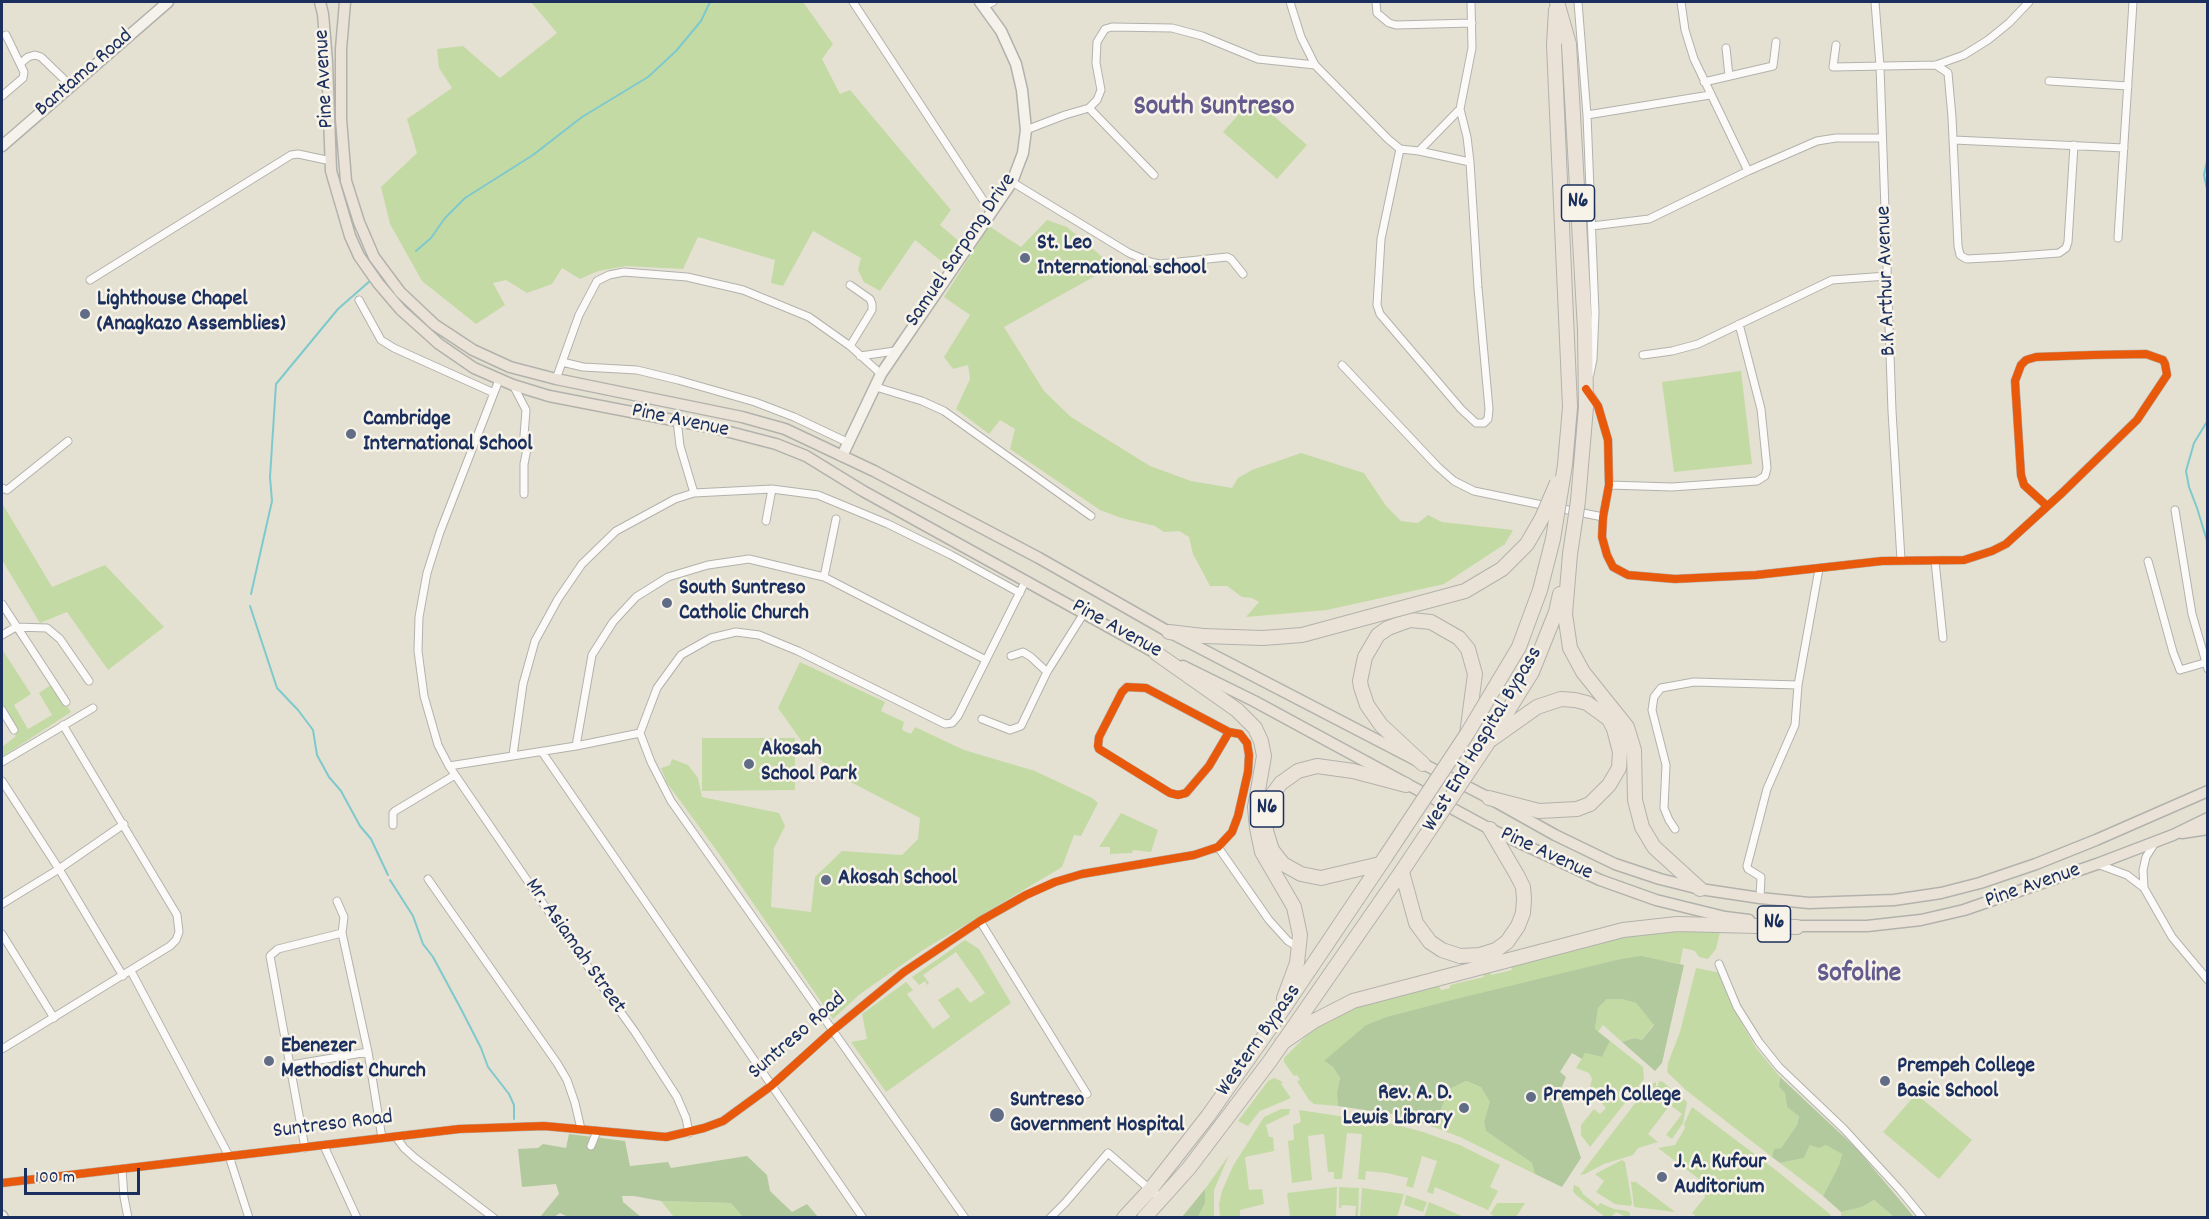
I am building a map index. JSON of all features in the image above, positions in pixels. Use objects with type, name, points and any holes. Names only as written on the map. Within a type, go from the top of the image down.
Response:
[{"type":"highway","name":"West End Hospital Bypass","points":[[1403,870],[1532,672],[1556,612],[1570,554],[1578,501],[1586,385],[1584,307],[1569,44],[1557,2]]},
{"type":"highway","name":"West End Hospital Bypass","points":[[1383,860],[1467,734],[1519,647],[1540,590],[1553,539],[1565,465],[1570,407],[1554,45],[1557,2]]},
{"type":"highway","points":[[1169,632],[1203,636],[1263,638],[1302,635],[1465,591],[1502,569],[1527,544],[1542,518],[1565,465]]},
{"type":"highway","name":"N6","points":[[1570,554],[1565,614],[1570,648],[1583,672],[1627,727],[1635,750],[1635,800],[1642,827],[1654,847],[1700,889]]},
{"type":"highway","points":[[1423,764],[1381,725],[1367,705],[1361,687],[1365,657],[1378,635],[1388,628],[1410,620],[1431,622],[1459,638],[1468,649],[1475,674],[1467,734]]},
{"type":"highway","points":[[1156,653],[1237,710],[1255,728],[1262,741],[1263,756],[1255,807],[1257,828],[1262,852],[1294,906],[1300,935],[1297,963],[1275,1021]]},
{"type":"highway","points":[[1489,741],[1537,707],[1550,701],[1568,699],[1587,703],[1609,719],[1620,752],[1619,768],[1609,784],[1590,804],[1577,809],[1539,811],[1489,798]]},
{"type":"highway","name":"N6","points":[[1383,860],[1321,878],[1301,874],[1283,864],[1272,850],[1266,831],[1266,813],[1272,795],[1281,783],[1298,771],[1317,766],[1353,771],[1406,784]]},
{"type":"highway","points":[[1403,870],[1416,923],[1431,942],[1442,950],[1460,956],[1480,955],[1496,950],[1506,942],[1518,926],[1524,899],[1517,875],[1490,829]]},
{"type":"highway","name":"Western Bypass","points":[[1144,1218],[1155,1194],[1383,860]]},
{"type":"highway","name":"Western Bypass","points":[[1124,1218],[1189,1168],[1282,1043],[1403,870]]},
{"type":"highway","points":[[1282,1043],[1314,1021],[1353,1001],[1623,930],[1677,924],[1797,927]]},
{"type":"main road","name":"Pine Avenue","points":[[320,2],[327,52],[331,161],[335,188],[350,236],[378,283],[401,310],[459,360],[499,380],[549,396],[677,420],[776,444],[806,456],[863,491],[1156,653],[1254,701],[1490,829],[1600,880],[1656,900],[1725,917],[1797,927],[1867,926],[1921,920],[1964,910],[2157,841]]},
{"type":"main road","points":[[345,2],[341,49],[343,159],[346,181],[359,222],[374,257],[400,292],[435,325],[473,350],[510,367],[556,379],[742,417],[785,429],[842,456],[1028,553],[1169,632],[1489,798],[1555,835],[1615,864],[1700,889]]},
{"type":"main road","points":[[2156,813],[2208,783]]},
{"type":"main road","name":"N6","points":[[1700,889],[1809,903],[1894,900],[1941,893],[1980,883],[2036,864],[2208,791]]},
{"type":"main road","name":"N6","points":[[2157,841],[2208,818]]},
{"type":"main road","points":[[2173,835],[2208,829]]},
{"type":"street","name":"Bantama Road","points":[[2,146],[168,2]]},
{"type":"street","points":[[853,2],[991,212]]},
{"type":"street","points":[[1290,2],[1301,37],[1315,65],[1400,149],[1470,162]]},
{"type":"street","points":[[1376,2],[1377,13],[1389,23],[1396,25],[1472,23]]},
{"type":"street","points":[[1400,149],[1381,239],[1377,304],[1380,314],[1461,409],[1476,423],[1484,423],[1488,419],[1489,409],[1470,162],[1460,109],[1472,48],[1471,2]]},
{"type":"street","points":[[1578,2],[1587,115],[1595,313],[1593,366],[1586,385],[1598,406],[1608,440],[1609,485],[1602,537],[1613,567],[1628,575],[1675,579],[1756,576],[1901,560],[1964,560],[1992,552],[2006,544],[2081,475],[2144,412],[2167,375],[2163,360],[2146,354],[2036,357],[2026,360],[2021,365],[2015,381],[2021,476],[2024,485],[2047,506]]},
{"type":"street","points":[[1681,2],[1685,30],[1694,59],[1748,171]]},
{"type":"street","name":"B.K Arthur Avenue","points":[[1875,2],[1880,66],[1887,276],[1901,560]]},
{"type":"street","points":[[1836,45],[1833,67],[1936,65],[1964,55],[1988,40],[2009,23],[2029,2]]},
{"type":"street","points":[[2118,238],[2133,2]]},
{"type":"street","name":"Samuel Sarpong Drive","points":[[842,456],[881,374],[1012,182],[1023,153],[1026,130],[1022,90],[1016,64],[986,3]]},
{"type":"street","points":[[1026,130],[1089,108],[1097,100],[1101,90],[1096,63],[1097,42],[1105,29],[1112,27],[1172,28],[1202,36],[1257,59],[1315,65]]},
{"type":"street","points":[[2,96],[22,78],[24,72],[6,35]]},
{"type":"street","points":[[1704,82],[1773,66],[1776,42]]},
{"type":"street","points":[[1726,48],[1729,76]]},
{"type":"street","points":[[21,63],[28,57],[35,55],[41,57],[70,86]]},
{"type":"street","points":[[1936,65],[1948,73],[1960,255],[1967,259],[2059,253],[2066,249],[2074,145]]},
{"type":"street","points":[[2049,81],[2128,86]]},
{"type":"street","points":[[1587,115],[1710,95]]},
{"type":"street","points":[[1089,108],[1154,175]]},
{"type":"street","points":[[1419,151],[1460,109]]},
{"type":"street","points":[[1592,226],[1649,219],[1748,171],[1802,147],[1827,139],[1882,138]]},
{"type":"street","points":[[1954,140],[2124,148]]},
{"type":"street","points":[[90,280],[291,155],[298,154],[331,161]]},
{"type":"street","points":[[1012,182],[1129,253],[1150,262],[1160,264],[1227,257],[1244,274]]},
{"type":"street","points":[[556,379],[579,315],[597,281],[609,274],[624,272],[687,277],[743,290],[809,317],[850,346],[881,374]]},
{"type":"street","points":[[1643,355],[1686,349],[1832,280],[1887,276]]},
{"type":"street","points":[[850,285],[870,299],[872,310],[850,346]]},
{"type":"street","points":[[359,300],[381,340],[494,393]]},
{"type":"street","points":[[1609,485],[1672,487],[1757,481],[1766,476],[1761,409],[1739,324]]},
{"type":"street","points":[[860,356],[895,351]]},
{"type":"street","points":[[562,363],[583,367],[637,370],[678,380],[755,402],[849,442]]},
{"type":"street","points":[[1342,365],[1437,466],[1463,486],[1484,493],[1603,517]]},
{"type":"street","name":"Mr. Asiamah Street","points":[[499,380],[440,532],[427,573],[419,617],[418,651],[424,696],[438,745],[455,776],[635,1032],[677,1096],[689,1133]]},
{"type":"street","points":[[513,385],[526,410],[524,436],[527,449],[524,464],[524,494]]},
{"type":"street","points":[[876,387],[922,401],[944,411],[1091,516]]},
{"type":"street","points":[[677,420],[680,446],[694,493]]},
{"type":"street","points":[[2,488],[7,490],[68,441]]},
{"type":"street","points":[[513,755],[523,684],[535,641],[564,590],[582,564],[616,531],[675,499],[694,493],[772,489],[818,495],[838,502],[951,555],[1020,593]]},
{"type":"street","points":[[766,521],[772,489]]},
{"type":"street","points":[[2148,561],[2180,670],[2206,666],[2192,614],[2175,510]]},
{"type":"street","points":[[824,577],[836,519]]},
{"type":"street","points":[[576,746],[592,655],[613,622],[636,597],[668,577],[708,565],[749,559],[824,577],[986,660]]},
{"type":"street","points":[[1935,561],[1943,638]]},
{"type":"street","points":[[1760,898],[1761,877],[1747,866],[1767,789],[1795,725],[1798,685],[1819,569]]},
{"type":"street","points":[[965,1218],[671,801],[651,762],[640,733],[657,688],[681,655],[711,638],[736,632],[759,635],[798,651],[945,724],[952,723],[958,716],[1026,580]]},
{"type":"street","points":[[2,604],[66,702]]},
{"type":"street","points":[[982,719],[1010,730],[1021,726],[1047,672],[1084,612]]},
{"type":"street","points":[[2,635],[16,627],[42,627],[53,631],[89,681]]},
{"type":"street","points":[[1011,656],[1023,652],[1047,672]]},
{"type":"street","points":[[1676,829],[1664,808],[1666,765],[1652,710],[1654,697],[1660,688],[1694,682],[1798,685]]},
{"type":"street","points":[[1229,732],[1209,766],[1186,793],[1178,795],[1170,793],[1099,749],[1098,746],[1099,737],[1122,692],[1127,687],[1133,686],[1146,688],[1229,732],[1240,734],[1247,743],[1248,772],[1239,816],[1232,832],[1218,847],[1269,920],[1288,941],[1299,947]]},
{"type":"street","points":[[2,762],[93,708]]},
{"type":"street","points":[[2,710],[14,729]]},
{"type":"street","points":[[2,1050],[131,971],[176,940],[179,924],[177,915],[63,725]]},
{"type":"street","points":[[449,766],[542,752],[640,733]]},
{"type":"street","points":[[542,752],[863,1218]]},
{"type":"street","points":[[393,825],[395,811],[455,776]]},
{"type":"street","points":[[2,781],[59,869],[123,976]]},
{"type":"street","points":[[2,904],[59,869],[124,824]]},
{"type":"street","points":[[2144,888],[2143,870],[2146,856],[2157,841]]},
{"type":"street","name":"Suntreso Road","points":[[2,1182],[459,1129],[544,1126],[666,1137],[689,1133],[723,1121],[771,1086],[832,1031],[904,972],[980,921],[1026,895],[1082,874],[1194,855],[1218,847]]},
{"type":"street","points":[[2097,864],[2127,874],[2144,888],[2172,937],[2208,980]]},
{"type":"street","points":[[428,879],[567,1080],[576,1103],[581,1129]]},
{"type":"street","points":[[337,901],[344,917],[342,933],[368,1052],[382,1138]]},
{"type":"street","points":[[980,921],[1087,1094]]},
{"type":"street","points":[[305,1148],[270,956],[278,949],[342,933]]},
{"type":"street","points":[[2,934],[54,1018]]},
{"type":"street","points":[[1719,964],[1737,1007],[1759,1042],[1779,1066],[1844,1129],[1923,1218]]},
{"type":"street","points":[[131,971],[229,1156],[249,1218]]},
{"type":"street","points":[[291,1065],[368,1052]]},
{"type":"street","points":[[591,1146],[597,1131]]},
{"type":"street","points":[[396,1137],[415,1158],[494,1218]]},
{"type":"street","points":[[324,1146],[357,1218]]},
{"type":"street","points":[[1050,1218],[1108,1153],[1155,1194]]},
{"type":"street","points":[[122,1169],[128,1218]]},
{"type":"green space","points":[[531,2],[803,2],[833,44],[822,59],[840,94],[850,90],[951,210],[940,225],[961,243],[946,265],[915,240],[880,291],[864,282],[858,270],[861,258],[813,231],[783,286],[771,283],[775,260],[698,237],[683,269],[626,266],[598,271],[580,279],[562,268],[552,284],[527,293],[506,280],[493,283],[505,305],[476,324],[422,281],[390,224],[381,187],[417,153],[407,119],[452,88],[439,68],[437,49],[463,46],[500,78],[557,33]]},
{"type":"green space","points":[[1253,98],[1307,145],[1277,179],[1223,132]]},
{"type":"green space","points":[[1047,220],[1067,227],[1113,266],[1004,327],[1044,391],[1071,417],[1150,466],[1191,481],[1232,488],[1238,478],[1252,470],[1301,453],[1364,473],[1386,506],[1401,521],[1418,523],[1428,515],[1442,522],[1513,530],[1505,544],[1444,584],[1327,610],[1246,617],[1259,602],[1252,598],[1242,597],[1227,586],[1210,586],[1193,554],[1189,537],[1179,531],[1164,532],[1155,526],[1121,518],[1100,510],[1010,449],[1015,429],[1000,420],[989,434],[956,409],[970,379],[968,365],[953,369],[944,357],[970,315],[944,297],[989,226],[1021,247]]},
{"type":"green space","points":[[1741,371],[1752,464],[1674,472],[1662,382]]},
{"type":"green space","points":[[2,503],[52,587],[105,565],[164,627],[108,670],[67,612],[40,623],[2,560]]},
{"type":"green space","points":[[2,649],[31,694],[14,705],[28,729],[52,715],[39,693],[52,684],[71,712],[2,757],[2,747],[15,737],[16,732],[2,706]]},
{"type":"green space","points":[[800,662],[885,702],[881,711],[904,722],[902,730],[911,734],[915,727],[964,750],[1035,771],[1098,803],[1081,836],[1074,835],[1062,867],[923,950],[860,994],[833,1019],[667,783],[661,768],[670,765],[672,759],[688,765],[698,778],[702,797],[779,813],[785,826],[774,848],[771,907],[811,912],[815,877],[842,851],[902,855],[918,839],[920,818],[837,775],[803,743],[778,708]]},
{"type":"green space","name":"Akosah School Park","points":[[702,738],[795,738],[795,790],[702,791]]},
{"type":"green space","points":[[1121,813],[1158,830],[1151,852],[1133,850],[1132,853],[1110,854],[1110,847],[1099,847]]},
{"type":"green space","points":[[1687,930],[1720,932],[1716,949],[1708,959],[1699,957],[1695,951],[1683,948],[1680,964],[1666,961],[1620,959],[1386,1017],[1366,1025],[1325,1062],[1333,1067],[1340,1078],[1337,1093],[1338,1106],[1314,1104],[1309,1100],[1297,1081],[1300,1080],[1297,1075],[1294,1076],[1284,1062],[1284,1058],[1305,1037],[1332,1015],[1355,1006],[1438,985],[1441,990],[1450,988],[1450,985],[1484,977],[1483,971],[1489,970],[1491,975],[1512,970],[1511,964],[1637,933]]},
{"type":"green space","points":[[965,940],[979,949],[1011,1003],[886,1092],[851,1042],[867,1039],[862,1014],[906,982],[913,990],[907,994],[933,1029],[950,1017],[938,1000],[958,987],[970,1003],[985,993],[956,952],[923,975],[929,983],[927,985],[925,981],[919,985],[912,977]]},
{"type":"green space","points":[[1641,956],[1684,965],[1662,1063],[1655,1071],[1622,1042],[1634,1038],[1642,1040],[1654,1025],[1636,1003],[1622,999],[1607,999],[1598,1008],[1595,1029],[1610,1041],[1602,1057],[1585,1053],[1582,1059],[1572,1053],[1560,1072],[1566,1077],[1559,1094],[1581,1158],[1562,1187],[1535,1174],[1532,1163],[1486,1131],[1484,1122],[1490,1102],[1481,1087],[1466,1081],[1449,1089],[1434,1127],[1392,1114],[1338,1106],[1337,1093],[1340,1078],[1333,1067],[1324,1061],[1366,1025],[1386,1017],[1452,1000],[1620,959]]},
{"type":"green space","points":[[1696,968],[1721,973],[1734,1010],[1756,1048],[1780,1077],[1779,1087],[1785,1093],[1787,1107],[1799,1115],[1797,1125],[1781,1148],[1774,1150],[1772,1157],[1687,1091],[1667,1072]]},
{"type":"green space","points":[[1607,999],[1622,999],[1636,1003],[1654,1024],[1642,1040],[1634,1038],[1622,1042],[1603,1025],[1598,1032],[1595,1029],[1598,1008]]},
{"type":"green space","points":[[1610,1041],[1643,1067],[1644,1079],[1590,1147],[1581,1135],[1581,1125],[1594,1109],[1600,1114],[1606,1108],[1593,1093],[1596,1088],[1590,1087],[1592,1079],[1589,1073],[1576,1068],[1585,1053],[1602,1057]]},
{"type":"green space","points":[[1780,1077],[1857,1149],[1914,1217],[1894,1217],[1874,1200],[1862,1207],[1841,1212],[1823,1196],[1839,1165],[1842,1154],[1826,1145],[1819,1148],[1810,1145],[1804,1158],[1780,1163],[1772,1157],[1774,1149],[1781,1148],[1797,1125],[1799,1116],[1787,1107],[1785,1093],[1779,1087]]},
{"type":"green space","points":[[1274,1078],[1283,1082],[1281,1084],[1291,1098],[1260,1111],[1248,1126],[1238,1121],[1268,1081]]},
{"type":"green space","points":[[1465,1081],[1481,1087],[1491,1102],[1484,1122],[1486,1131],[1532,1163],[1535,1174],[1460,1137],[1434,1127],[1449,1089]]},
{"type":"green space","points":[[1659,1081],[1687,1102],[1683,1123],[1672,1139],[1666,1135],[1682,1114],[1670,1105],[1648,1134],[1658,1142],[1638,1148],[1633,1155],[1604,1164],[1580,1175],[1649,1085],[1656,1082],[1658,1086]]},
{"type":"green space","points":[[1916,1094],[1972,1140],[1939,1179],[1883,1132]]},
{"type":"green space","points":[[1692,1107],[1777,1171],[1831,1217],[1698,1218],[1692,1213],[1705,1197],[1699,1179],[1658,1148],[1675,1145],[1685,1128],[1684,1124]]},
{"type":"green space","points":[[1281,1109],[1290,1109],[1289,1114],[1266,1125],[1269,1137],[1273,1137],[1274,1151],[1245,1157],[1249,1190],[1262,1189],[1264,1204],[1240,1210],[1240,1217],[1220,1217],[1219,1204],[1222,1191],[1233,1166],[1264,1117]]},
{"type":"green space","points":[[1299,1110],[1393,1124],[1460,1145],[1500,1165],[1490,1187],[1498,1191],[1488,1210],[1435,1187],[1433,1194],[1427,1192],[1437,1161],[1422,1156],[1413,1188],[1406,1186],[1408,1178],[1387,1173],[1366,1171],[1365,1180],[1358,1179],[1362,1134],[1347,1133],[1342,1179],[1334,1179],[1334,1172],[1328,1172],[1324,1134],[1308,1136],[1312,1180],[1292,1183],[1288,1141],[1294,1140],[1293,1125],[1301,1122]]},
{"type":"green space","points":[[569,1134],[625,1141],[630,1166],[668,1162],[671,1168],[747,1156],[767,1175],[770,1191],[792,1212],[807,1204],[818,1217],[743,1217],[731,1203],[661,1201],[622,1196],[623,1202],[641,1217],[568,1217],[560,1213],[554,1217],[540,1217],[559,1194],[556,1184],[522,1187],[518,1149],[538,1148],[543,1144],[566,1148]]},
{"type":"green space","points":[[1810,1145],[1826,1145],[1842,1153],[1839,1165],[1823,1196],[1780,1163],[1804,1158]]},
{"type":"green space","points":[[1229,1155],[1214,1190],[1214,1217],[1200,1217],[1205,1203],[1205,1189]]},
{"type":"green space","points":[[1622,1160],[1625,1162],[1631,1206],[1615,1204],[1596,1192],[1604,1181],[1595,1174]]},
{"type":"green space","points":[[1631,1182],[1636,1182],[1675,1212],[1634,1207]]},
{"type":"green space","points":[[1574,1185],[1598,1206],[1600,1203],[1614,1209],[1628,1211],[1630,1217],[1616,1212],[1611,1217],[1605,1217],[1576,1195],[1573,1191]]},
{"type":"green space","points":[[1337,1187],[1336,1217],[1290,1217],[1287,1193]]},
{"type":"green space","points":[[1339,1187],[1359,1188],[1358,1217],[1355,1217],[1356,1206],[1342,1205],[1339,1208]]},
{"type":"green space","points":[[1362,1188],[1404,1194],[1397,1217],[1360,1217]]},
{"type":"green space","points":[[1205,1189],[1205,1203],[1200,1217],[1182,1217]]},
{"type":"green space","points":[[1406,1195],[1427,1202],[1423,1212],[1404,1205]]},
{"type":"green space","points":[[1874,1200],[1894,1217],[1841,1218],[1841,1212],[1862,1207]]},
{"type":"green space","points":[[661,1201],[731,1203],[743,1217],[674,1217]]},
{"type":"green space","points":[[1429,1202],[1441,1207],[1464,1217],[1424,1217]]},
{"type":"green space","points":[[1497,1203],[1525,1203],[1516,1217],[1492,1217],[1493,1215],[1490,1214]]},
{"type":"waterway","points":[[416,251],[431,238],[445,218],[465,198],[533,155],[582,117],[648,77],[676,51],[701,21],[710,2]]},
{"type":"waterway","points":[[2208,156],[2204,175],[2208,194]]},
{"type":"waterway","points":[[251,594],[272,501],[270,477],[276,384],[338,309],[371,280]]},
{"type":"waterway","points":[[2208,420],[2194,443],[2186,471],[2208,544]]},
{"type":"waterway","points":[[250,606],[277,688],[313,730],[317,755],[329,777],[341,791],[360,826],[371,839],[388,875]]},
{"type":"waterway","points":[[390,880],[413,916],[423,944],[433,957],[461,1009],[488,1067],[509,1094],[514,1105],[514,1119]]},
{"type":"cycle path","points":[[1586,389],[1598,406],[1608,440],[1609,485],[1602,537],[1613,567],[1628,575],[1675,579],[1756,575],[1882,561],[1964,560],[2006,544],[2062,493],[2137,420],[2167,375],[2163,360],[2146,354],[2092,355],[2036,357],[2026,360],[2021,365],[2015,381],[2021,475],[2024,485],[2047,506]]},
{"type":"cycle path","points":[[2,1183],[459,1129],[544,1126],[666,1137],[704,1128],[723,1121],[771,1086],[832,1031],[904,972],[980,921],[1026,895],[1055,882],[1082,874],[1194,855],[1218,847],[1232,832],[1238,816],[1248,772],[1247,743],[1240,734],[1229,732],[1146,688],[1127,687],[1122,692],[1099,737],[1099,749],[1170,793],[1178,795],[1186,793],[1209,766],[1229,732]]},
{"type":"place","name":"St. Leo International school","points":[[1025,258]]},
{"type":"place","name":"Lighthouse Chapel (Anagkazo Assemblies)","points":[[85,314]]},
{"type":"place","name":"Cambridge International School","points":[[351,434]]},
{"type":"place","name":"South Suntreso Catholic Church","points":[[667,603]]},
{"type":"place","name":"Akosah School Park","points":[[749,764]]},
{"type":"place","name":"Akosah School","points":[[826,880]]},
{"type":"place","name":"Ebenezer Methodist Church","points":[[269,1061]]},
{"type":"place","name":"Prempeh College Basic School","points":[[1885,1081]]},
{"type":"place","name":"Prempeh College","points":[[1531,1097]]},
{"type":"place","name":"Rev. A. D. Lewis Library","points":[[1464,1108]]},
{"type":"place","name":"Suntreso Government Hospital","points":[[997,1115]]},
{"type":"place","name":"J. A. Kufour Auditorium","points":[[1662,1177]]},
{"type":"district","name":"South Suntreso","points":[[1214,109]]},
{"type":"district","name":"Sofoline","points":[[1859,976]]}]
